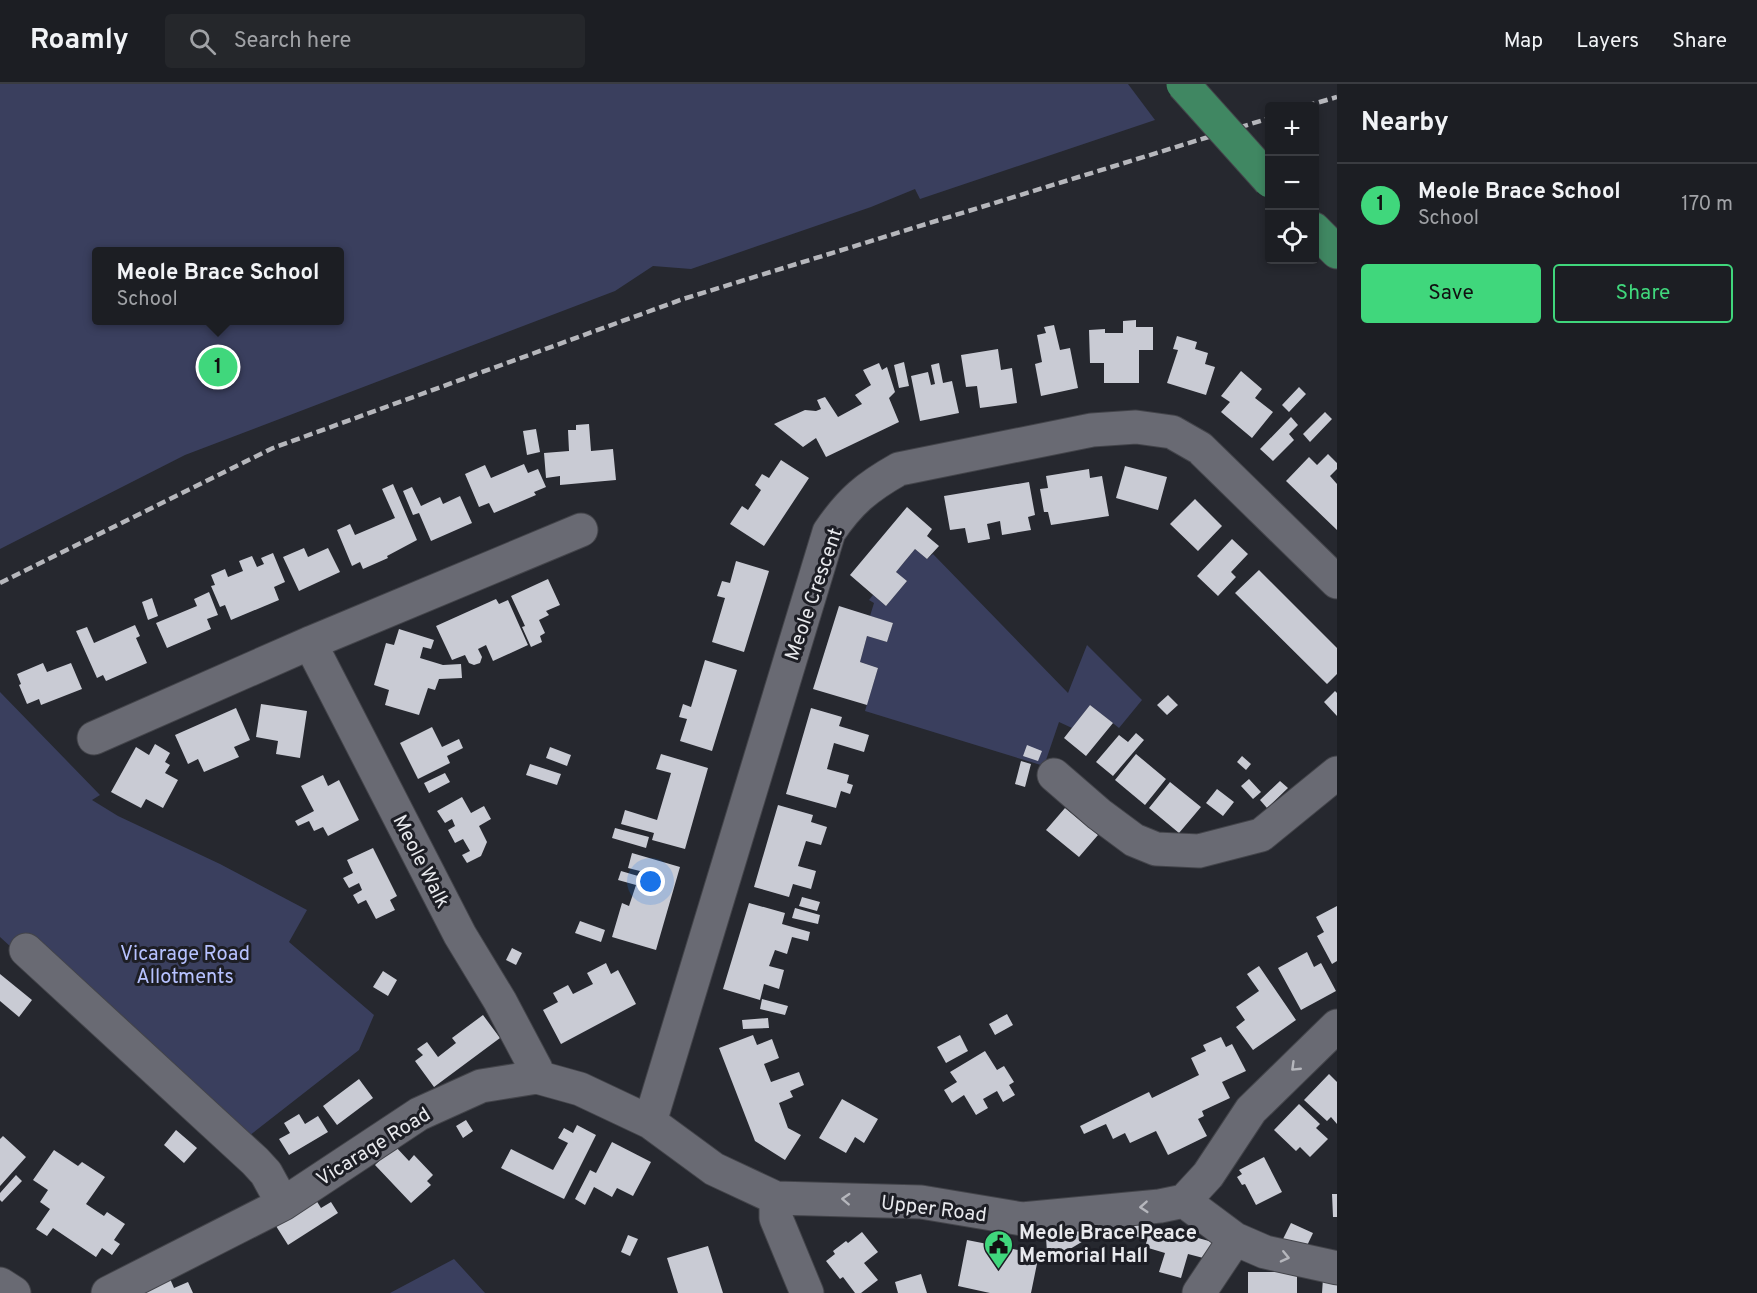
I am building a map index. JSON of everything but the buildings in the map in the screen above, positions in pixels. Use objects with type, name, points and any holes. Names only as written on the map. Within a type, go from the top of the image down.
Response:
[{"type":"main road","points":[[1183,84],[1265,176]]},
{"type":"main road","points":[[1319,234],[1337,252]]},
{"type":"street","name":"Meole Crescent","points":[[650,1122],[829,531],[847,506],[875,483],[899,469],[1092,430],[1136,427],[1172,432],[1200,448],[1337,582]]},
{"type":"street","points":[[94,738],[581,530]]},
{"type":"street","name":"Meole Walk","points":[[310,644],[460,935],[531,1059],[537,1077]]},
{"type":"street","points":[[1054,775],[1099,814],[1134,840],[1156,849],[1199,851],[1261,835],[1337,773]]},
{"type":"street","points":[[26,950],[255,1161],[266,1173],[283,1204]]},
{"type":"street","points":[[1337,1026],[1251,1110],[1208,1175],[1184,1201],[1235,1239],[1265,1252],[1337,1269]]},
{"type":"street","name":"Vicarage Road","points":[[108,1293],[283,1204],[419,1114],[481,1086],[537,1077],[580,1089],[650,1122]]},
{"type":"street","name":"Upper Road","points":[[650,1122],[714,1168],[776,1198],[921,1202],[1022,1219],[1160,1206],[1184,1201]]},
{"type":"street","points":[[776,1198],[776,1218],[807,1293]]},
{"type":"street","points":[[1199,1293],[1235,1239]]},
{"type":"street","points":[[0,1284],[14,1293]]},
{"type":"green space","points":[[0,84],[1128,84],[1155,120],[920,199],[915,189],[871,207],[691,269],[653,266],[615,291],[185,455],[0,549]]},
{"type":"green space","points":[[915,549],[927,559],[933,554],[1068,693],[1087,645],[1142,700],[1119,728],[1090,705],[1072,728],[1059,722],[1044,766],[865,711],[878,668],[860,662],[867,636],[887,642],[893,623],[870,616],[874,603],[869,600],[873,595],[886,606],[907,581],[896,572]]},
{"type":"green space","name":"Vicarage Road Allotments","points":[[0,692],[100,795],[92,800],[118,816],[220,864],[307,910],[289,942],[374,1015],[359,1050],[245,1139],[250,1165],[0,937]]},
{"type":"green space","points":[[454,1259],[485,1293],[390,1293]]},
{"type":"railway","points":[[1319,102],[1337,97]]},
{"type":"railway","points":[[0,583],[273,448],[683,299],[1265,120]]},
{"type":"place","name":"Meole Brace School","points":[[218,367]]},
{"type":"place","name":"Meole Brace Peace Memorial Hall","points":[[998,1270]]}]
